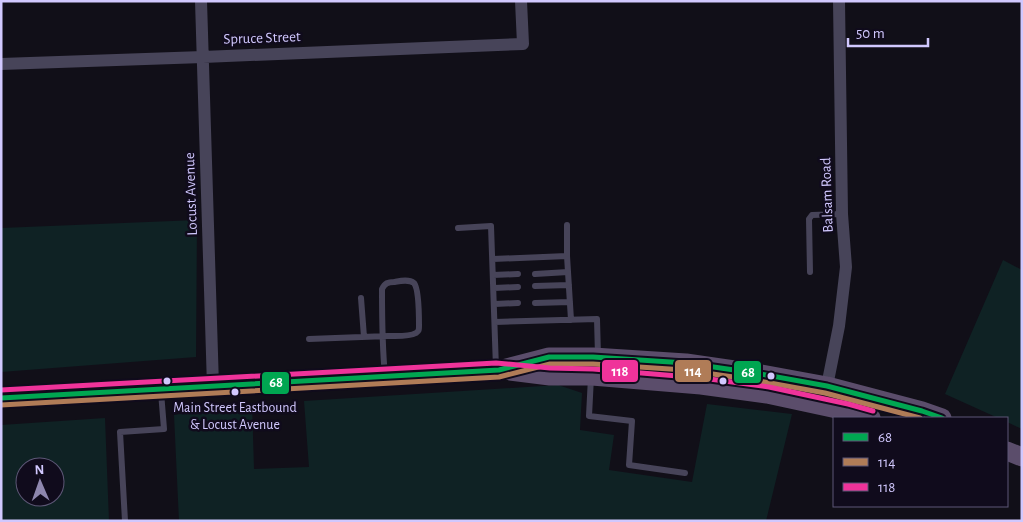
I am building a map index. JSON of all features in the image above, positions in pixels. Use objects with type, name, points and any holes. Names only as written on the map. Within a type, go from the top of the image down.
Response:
[{"type":"main road","points":[[496,370],[549,357],[598,357],[686,363],[827,386],[939,417]]},
{"type":"main road","points":[[1,398],[496,370],[550,376],[592,376],[701,385],[767,394],[867,417]]},
{"type":"main road","points":[[701,385],[734,383],[810,392],[827,386]]},
{"type":"main road","points":[[1008,451],[1022,457]]},
{"type":"street","name":"Locust Avenue","points":[[201,1],[213,386]]},
{"type":"street","name":"Spruce Street","points":[[1,64],[523,44],[521,1]]},
{"type":"street","name":"Balsam Road","points":[[827,386],[839,326],[846,266],[842,214],[839,1]]},
{"type":"lane","points":[[810,272],[809,218],[812,215],[842,214]]},
{"type":"lane","points":[[567,225],[570,320]]},
{"type":"lane","points":[[458,228],[491,226],[496,370]]},
{"type":"lane","points":[[493,259],[568,256]]},
{"type":"lane","points":[[535,274],[568,272]]},
{"type":"lane","points":[[494,275],[518,274]]},
{"type":"lane","points":[[309,339],[364,337],[383,336],[409,335],[416,333],[419,330],[417,292],[412,282],[388,282],[382,290],[383,336],[383,353],[385,376]]},
{"type":"lane","points":[[535,286],[569,285]]},
{"type":"lane","points":[[494,288],[518,287]]},
{"type":"lane","points":[[361,298],[364,337]]},
{"type":"lane","points":[[535,303],[570,302]]},
{"type":"lane","points":[[494,304],[518,303]]},
{"type":"lane","points":[[495,322],[597,319],[598,357]]},
{"type":"lane","points":[[592,376],[589,416],[632,421],[630,465],[685,473]]},
{"type":"lane","points":[[125,521],[120,432],[164,429],[161,389]]},
{"type":"green space","points":[[197,220],[196,357],[1,372],[1,228]]},
{"type":"green space","points":[[1003,260],[1022,270],[1022,429],[1008,422],[1008,417],[996,417],[945,394]]},
{"type":"green space","points":[[558,385],[582,393],[580,430],[614,435],[609,470],[692,482],[707,404],[792,414],[766,521],[179,521],[174,415],[252,403],[254,469],[309,467],[304,401]]},
{"type":"green space","points":[[105,418],[109,521],[1,521],[1,425]]},
{"type":"transit line","name":"68","points":[[1,398],[499,370],[549,357],[593,357],[686,363],[755,373],[827,386],[939,417]]},
{"type":"transit line","name":"118","points":[[1,390],[496,363],[702,378],[769,387],[873,411]]},
{"type":"transit line","name":"114","points":[[1,405],[499,377],[550,364],[593,364],[685,370],[754,380],[825,393],[916,417]]},
{"type":"place","name":"Main Street Eastbound & Locust Avenue","points":[[235,392]]}]
